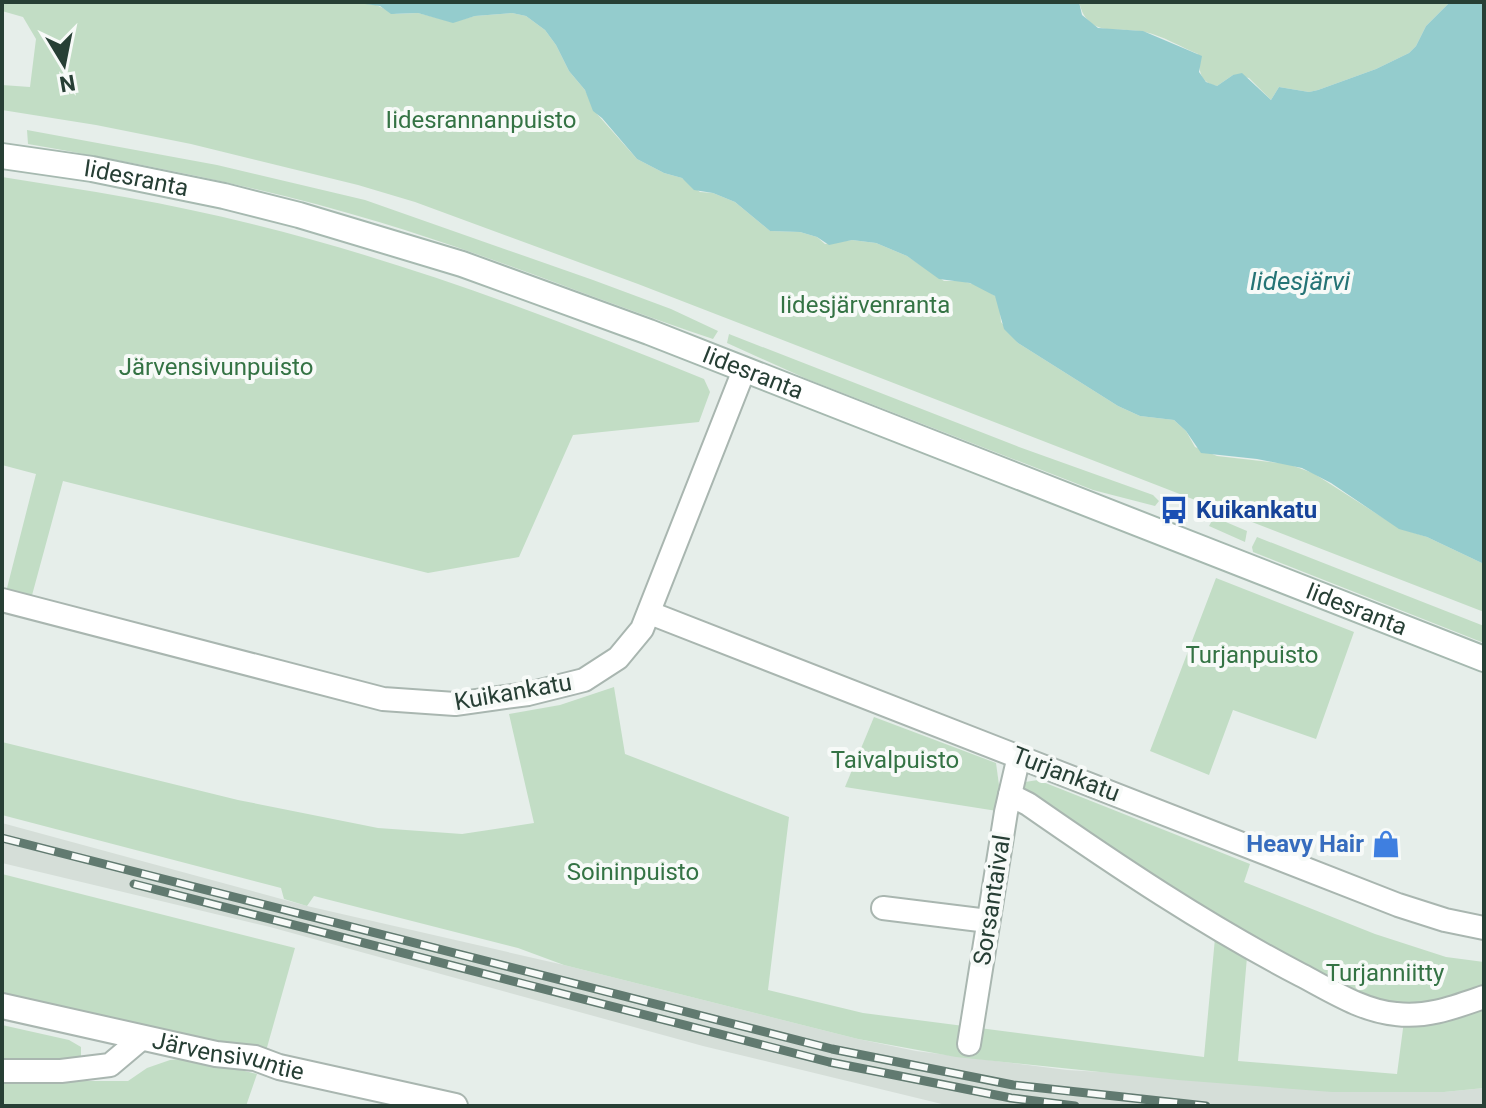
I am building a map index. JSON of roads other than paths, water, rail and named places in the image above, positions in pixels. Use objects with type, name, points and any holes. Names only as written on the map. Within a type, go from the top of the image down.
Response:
[{"type":"main road","name":"Iidesranta","points":[[2,156],[107,172],[224,196],[451,260],[744,370],[1484,659]]},
{"type":"main road","name":"Järvensivuntie","points":[[2,1006],[216,1054],[255,1058],[279,1067],[455,1106]]},
{"type":"street","name":"Kuikankatu","points":[[2,600],[383,699],[455,704],[528,694],[584,680],[604,669],[631,644],[650,613],[744,370]]},
{"type":"street","name":"Turjankatu","points":[[650,613],[1398,905],[1484,928]]},
{"type":"street","name":"Sorsantaival","points":[[969,1044],[1019,756]]},
{"type":"street","name":"Turjankatu","points":[[1010,795],[1028,804],[1141,883],[1231,938],[1350,1000],[1394,1014],[1418,1015],[1452,1009],[1484,997]]},
{"type":"street","points":[[883,908],[988,921]]},
{"type":"street","points":[[2,1071],[61,1071],[110,1065],[142,1038]]},
{"type":"water","name":"Iidesjärvi","points":[[350,2],[1079,2],[1082,15],[1098,28],[1143,31],[1202,56],[1199,72],[1206,82],[1217,86],[1242,73],[1271,100],[1279,87],[1309,92],[1376,69],[1409,53],[1426,26],[1450,2],[1484,2],[1484,564],[1427,537],[1399,529],[1331,483],[1302,468],[1201,453],[1174,420],[1140,416],[1118,406],[1018,343],[1004,329],[995,296],[970,283],[939,279],[907,256],[876,243],[852,240],[829,245],[800,232],[770,231],[735,202],[713,193],[694,190],[682,178],[637,159],[593,111],[585,90],[569,71],[545,30],[526,16],[512,13],[475,16],[453,23],[418,13],[391,14],[380,6]]},
{"type":"railway","points":[[2,838],[832,1049],[1013,1085],[1206,1106]]},
{"type":"railway","points":[[134,884],[829,1062],[1011,1098],[1075,1106]]},
{"type":"place","name":"Kuikankatu","points":[[1174,510]]},
{"type":"place","name":"Heavy Hair","points":[[1386,844]]},
{"type":"park label","name":"Iidesrannanpuisto","points":[[481,120]]},
{"type":"park label","name":"Iidesjärvenranta","points":[[865,305]]},
{"type":"park label","name":"Järvensivunpuisto","points":[[216,367]]},
{"type":"park label","name":"Turjanpuisto","points":[[1252,655]]},
{"type":"park label","name":"Taivalpuisto","points":[[895,760]]},
{"type":"park label","name":"Soininpuisto","points":[[633,872]]},
{"type":"park label","name":"Turjanniitty","points":[[1385,973]]}]
